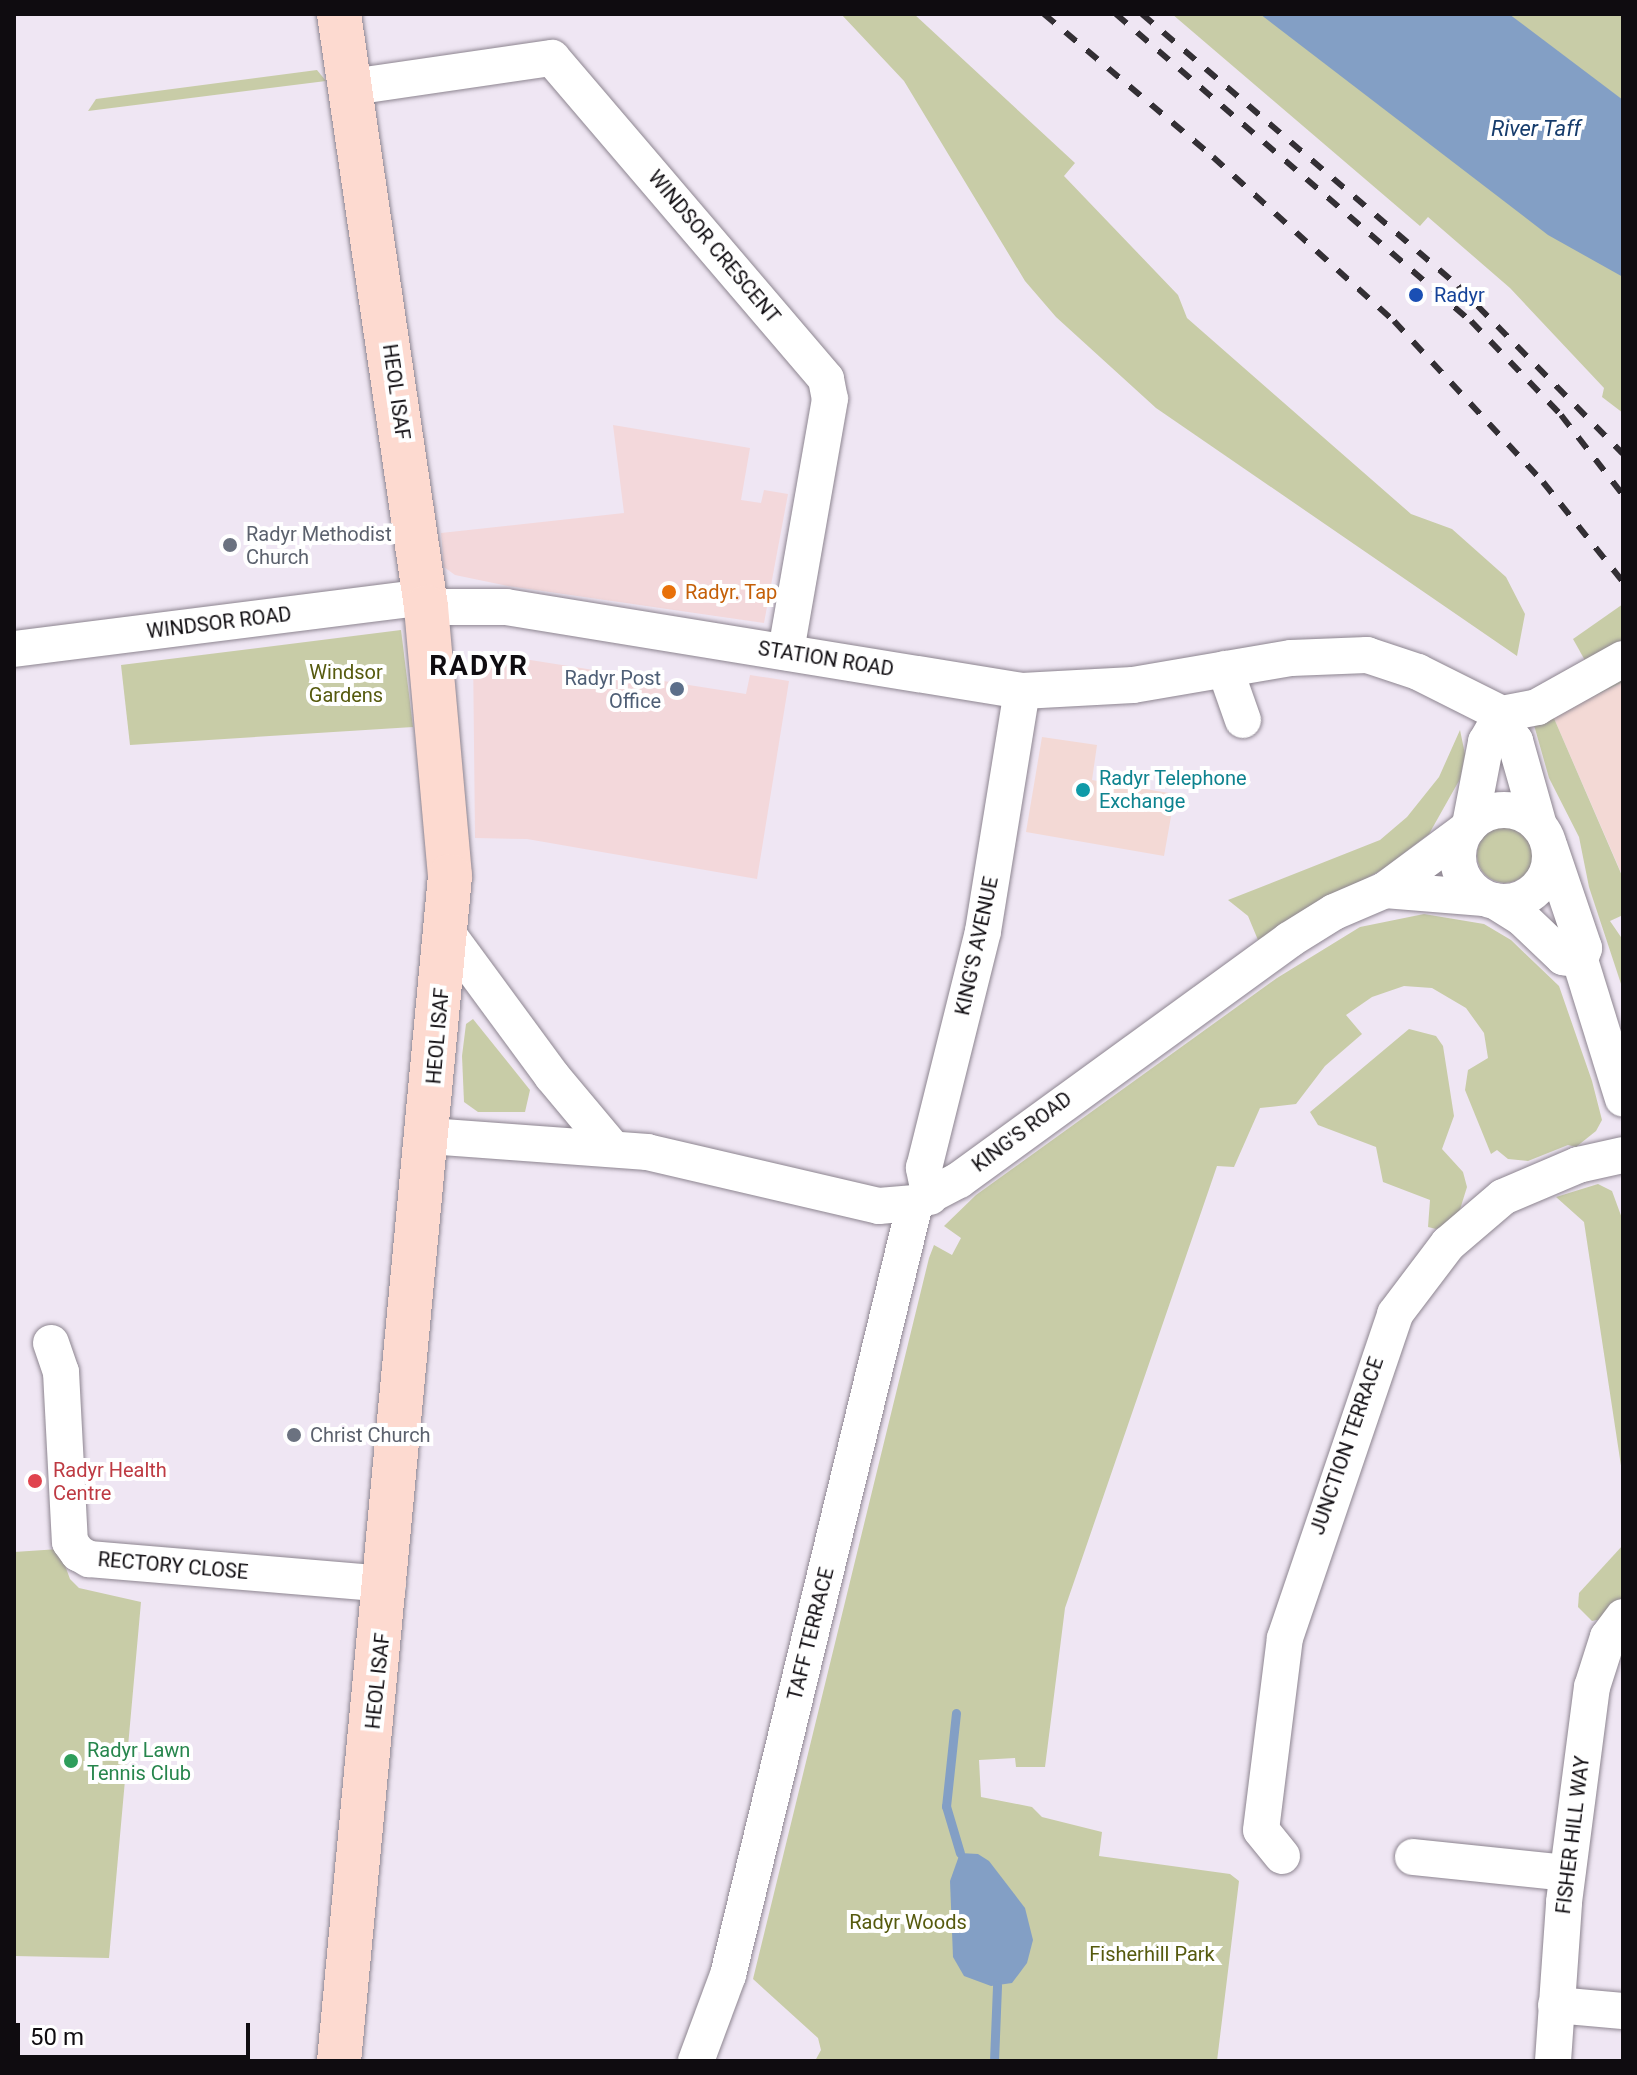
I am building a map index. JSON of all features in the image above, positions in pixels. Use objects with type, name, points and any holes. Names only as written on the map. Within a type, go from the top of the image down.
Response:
[{"type":"main road","name":"HEOL ISAF","points":[[339,14],[426,602],[448,810],[447,933],[388,1584],[339,2061]]},
{"type":"street","name":"WINDSOR CRESCENT","points":[[352,87],[552,58],[826,379],[830,399],[786,652]]},
{"type":"street","name":"WINDSOR ROAD","points":[[14,649],[426,602]]},
{"type":"street","name":"STATION ROAD","points":[[426,602],[506,607],[1022,691],[1133,685],[1337,653],[1367,655],[1418,672],[1501,718]]},
{"type":"street","points":[[1580,960],[1563,957],[1522,918],[1489,899],[1465,880],[1459,865],[1486,742],[1501,718],[1537,707],[1623,659]]},
{"type":"street","points":[[1225,669],[1243,720]]},
{"type":"street","name":"KING'S AVENUE","points":[[922,1200],[924,1168],[983,931],[1022,691]]},
{"type":"street","points":[[1489,899],[1520,899],[1542,882],[1550,854],[1515,741],[1501,718]]},
{"type":"street","points":[[1469,827],[1500,810],[1527,816],[1543,832],[1584,948],[1580,960],[1623,1099]]},
{"type":"street","name":"KING'S ROAD","points":[[922,1200],[1289,940],[1334,912],[1385,890],[1469,827]]},
{"type":"street","name":"KING'S ROAD","points":[[1385,890],[1489,899]]},
{"type":"street","points":[[447,933],[552,1076],[613,1149]]},
{"type":"street","points":[[429,1136],[613,1149],[679,1157],[879,1206],[922,1200]]},
{"type":"street","name":"JUNCTION TERRACE","points":[[1282,1856],[1261,1830],[1285,1638],[1395,1314],[1448,1244],[1503,1197],[1578,1165],[1623,1155]]},
{"type":"street","name":"TAFF TERRACE","points":[[696,2061],[728,1975],[922,1200]]},
{"type":"street","name":"RECTORY CLOSE","points":[[51,1343],[61,1372],[70,1542],[78,1553],[89,1559],[388,1584]]},
{"type":"street","name":"FISHER HILL WAY","points":[[1553,2061],[1567,1873],[1595,1672],[1608,1637],[1623,1617]]},
{"type":"street","points":[[1413,1857],[1567,1873]]},
{"type":"street","points":[[1556,2005],[1623,2011]]},
{"type":"shaded area","points":[[613,425],[750,448],[741,500],[761,503],[764,490],[788,494],[764,623],[508,586],[455,575],[444,567],[441,533],[624,513]]},
{"type":"shaded area","points":[[473,651],[746,694],[750,675],[789,681],[757,879],[527,839],[475,838]]},
{"type":"shaded area","points":[[1623,682],[1623,877],[1553,716]]},
{"type":"shaded area","points":[[1042,737],[1097,745],[1092,780],[1175,794],[1164,856],[1026,832]]},
{"type":"green space","points":[[841,14],[914,14],[1075,163],[1064,176],[1178,295],[1187,318],[1411,514],[1452,529],[1506,577],[1525,614],[1517,656],[1156,408],[1056,317],[1025,281],[904,81]]},
{"type":"green space","points":[[1172,14],[1292,14],[1613,260],[1623,277],[1623,413],[1602,397],[1604,388],[1510,288],[1428,217],[1420,226]]},
{"type":"green space","points":[[1449,14],[1623,14],[1623,154]]},
{"type":"green space","points":[[317,70],[326,81],[88,111],[96,99]]},
{"type":"green space","points":[[1623,604],[1623,643],[1587,664],[1573,639]]},
{"type":"green space","name":"Windsor Gardens","points":[[401,630],[413,727],[130,745],[121,665]]},
{"type":"green space","points":[[1623,669],[1623,682],[1553,716],[1623,878],[1623,915],[1610,921],[1623,940],[1623,990],[1589,887],[1579,837],[1549,778],[1534,725]]},
{"type":"green space","points":[[1460,730],[1465,754],[1460,779],[1429,834],[1383,869],[1258,940],[1248,916],[1228,900],[1380,840],[1407,817],[1439,777]]},
{"type":"green space","points":[[1505,827],[1525,835],[1533,855],[1525,875],[1505,883],[1485,875],[1477,855],[1485,835]]},
{"type":"green space","points":[[1424,914],[1484,924],[1511,940],[1559,986],[1602,1120],[1596,1131],[1576,1147],[1568,1145],[1528,1161],[1508,1159],[1497,1150],[1491,1154],[1465,1090],[1468,1070],[1488,1058],[1484,1033],[1466,1008],[1432,988],[1404,986],[1372,997],[1346,1015],[1362,1034],[1325,1066],[1296,1104],[1260,1108],[1234,1167],[1217,1166],[1065,1608],[1045,1767],[1016,1767],[1015,1758],[979,1760],[981,1797],[1032,1807],[1042,1817],[1102,1832],[1099,1856],[1230,1874],[1239,1881],[1217,2061],[815,2061],[821,2050],[818,2038],[753,1979],[929,1258],[934,1245],[952,1255],[961,1238],[944,1226],[976,1195],[1277,978],[1360,927]]},
{"type":"green space","points":[[473,1019],[530,1090],[525,1112],[478,1112],[464,1102],[462,1056],[466,1024]]},
{"type":"green space","points":[[1409,1029],[1436,1036],[1443,1046],[1454,1116],[1442,1149],[1463,1172],[1467,1187],[1457,1219],[1436,1229],[1428,1227],[1430,1200],[1383,1182],[1376,1147],[1318,1125],[1310,1112]]},
{"type":"green space","points":[[1598,1184],[1612,1191],[1623,1221],[1623,1479],[1584,1222],[1556,1197]]},
{"type":"green space","points":[[1623,1545],[1623,1604],[1606,1618],[1592,1621],[1578,1607],[1579,1593]]},
{"type":"green space","name":"Radyr Lawn Tennis Club","points":[[59,1549],[70,1579],[79,1588],[141,1602],[109,1958],[14,1956],[14,1552]]},
{"type":"water","name":"River Taff","points":[[1260,14],[1509,14],[1623,100],[1623,277],[1548,235]]},
{"type":"water","points":[[960,1853],[978,1854],[989,1861],[1025,1908],[1033,1940],[1027,1963],[1012,1983],[991,1986],[964,1976],[953,1957],[950,1881]]},
{"type":"waterway","points":[[956,1713],[946,1806],[960,1853]]},
{"type":"waterway","points":[[994,2061],[997,1985]]},
{"type":"railway","points":[[1044,14],[1213,157],[1394,321],[1543,482],[1623,582]]},
{"type":"railway","points":[[1116,14],[1471,321],[1561,415],[1623,495]]},
{"type":"railway","points":[[1142,14],[1458,286],[1623,454]]},
{"type":"place","name":"Radyr","points":[[1416,295]]},
{"type":"place","name":"Radyr Methodist Church","points":[[230,545]]},
{"type":"place","name":"Radyr. Tap","points":[[669,592]]},
{"type":"place","name":"Radyr Post Office","points":[[677,689]]},
{"type":"place","name":"Radyr Telephone Exchange","points":[[1083,790]]},
{"type":"place","name":"Christ Church","points":[[294,1435]]},
{"type":"place","name":"Radyr Health Centre","points":[[35,1481]]},
{"type":"place","name":"Radyr Lawn Tennis Club","points":[[71,1761]]},
{"type":"district","name":"RADYR","points":[[479,666]]},
{"type":"park label","name":"Radyr Woods","points":[[908,1922]]},
{"type":"park label","name":"Fisherhill Park","points":[[1152,1954]]}]
